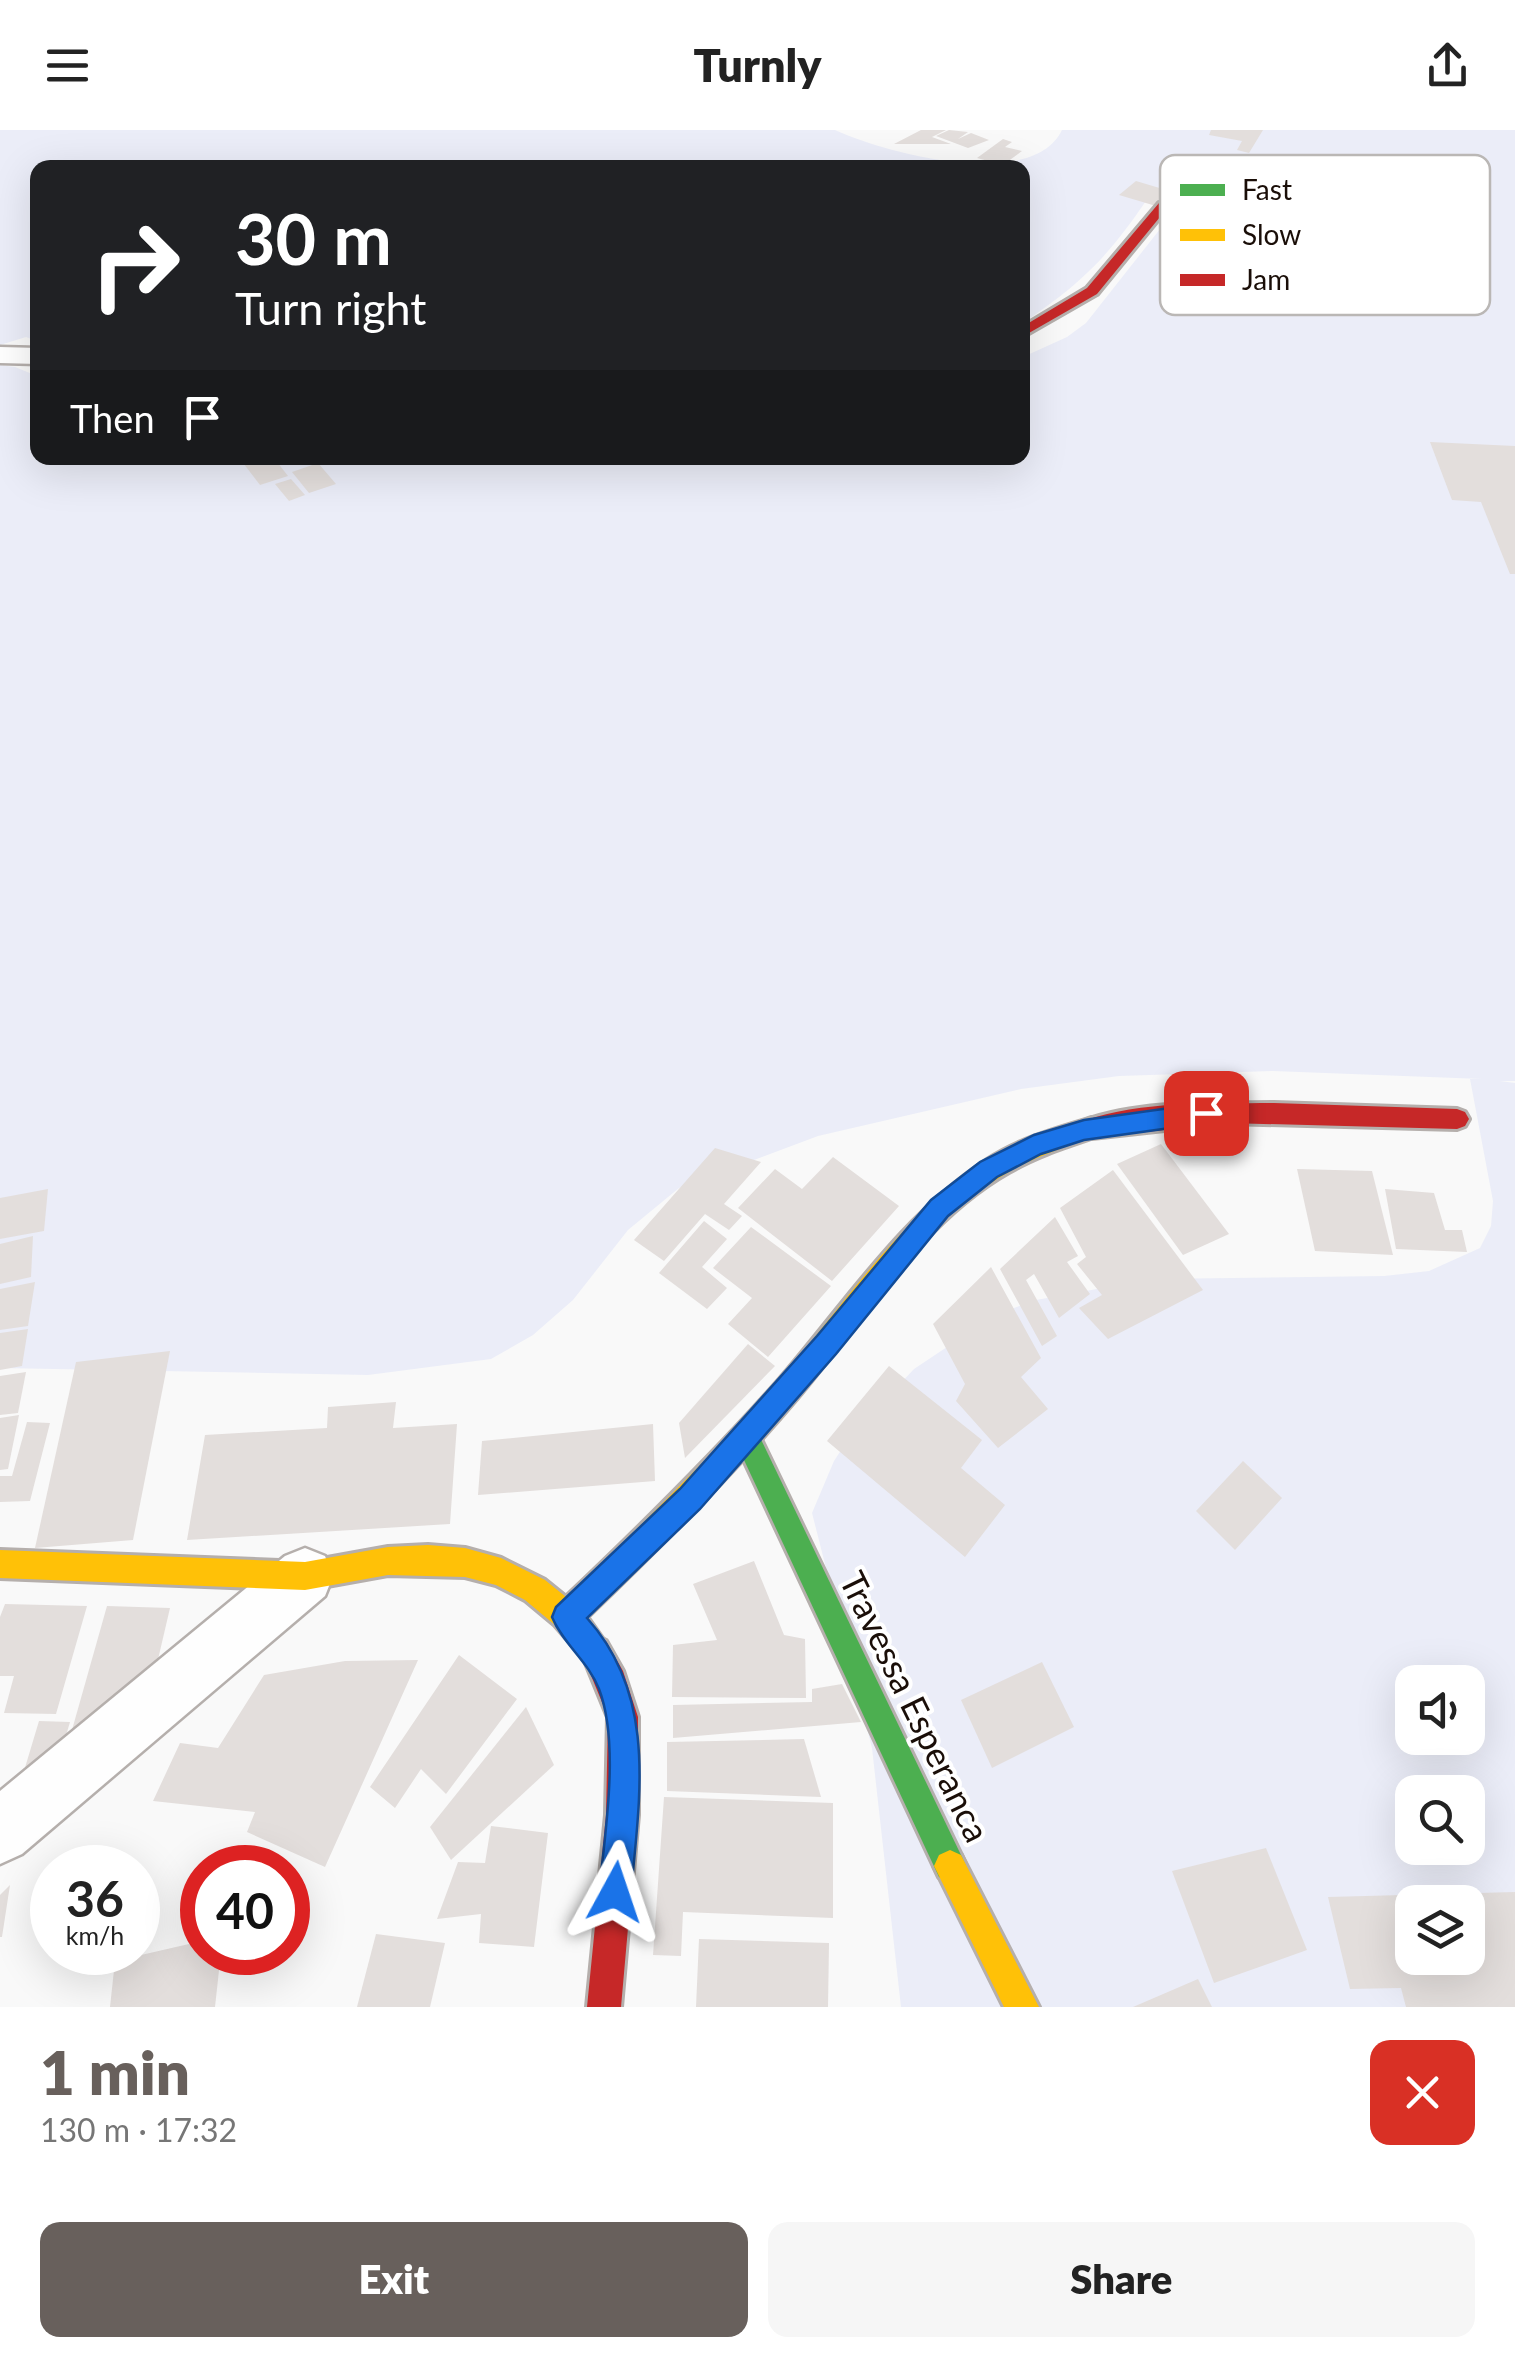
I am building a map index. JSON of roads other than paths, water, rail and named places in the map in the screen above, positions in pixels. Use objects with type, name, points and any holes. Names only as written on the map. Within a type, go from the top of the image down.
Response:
[{"type":"street","points":[[1030,328],[1092,291],[1160,210]]},
{"type":"street","points":[[566,1617],[690,1499],[939,1208],[988,1170],[1034,1146],[1084,1130],[1206,1113],[1457,1118]]},
{"type":"street","name":"Travessa Esperanca","points":[[746,1436],[920,1804],[1022,2007]]},
{"type":"street","points":[[0,1564],[305,1576],[354,1564],[426,1558],[466,1560],[504,1573],[566,1617],[594,1648],[612,1682],[623,1717],[622,1815],[604,2007]]},
{"type":"street","points":[[0,1832],[305,1576]]}]
